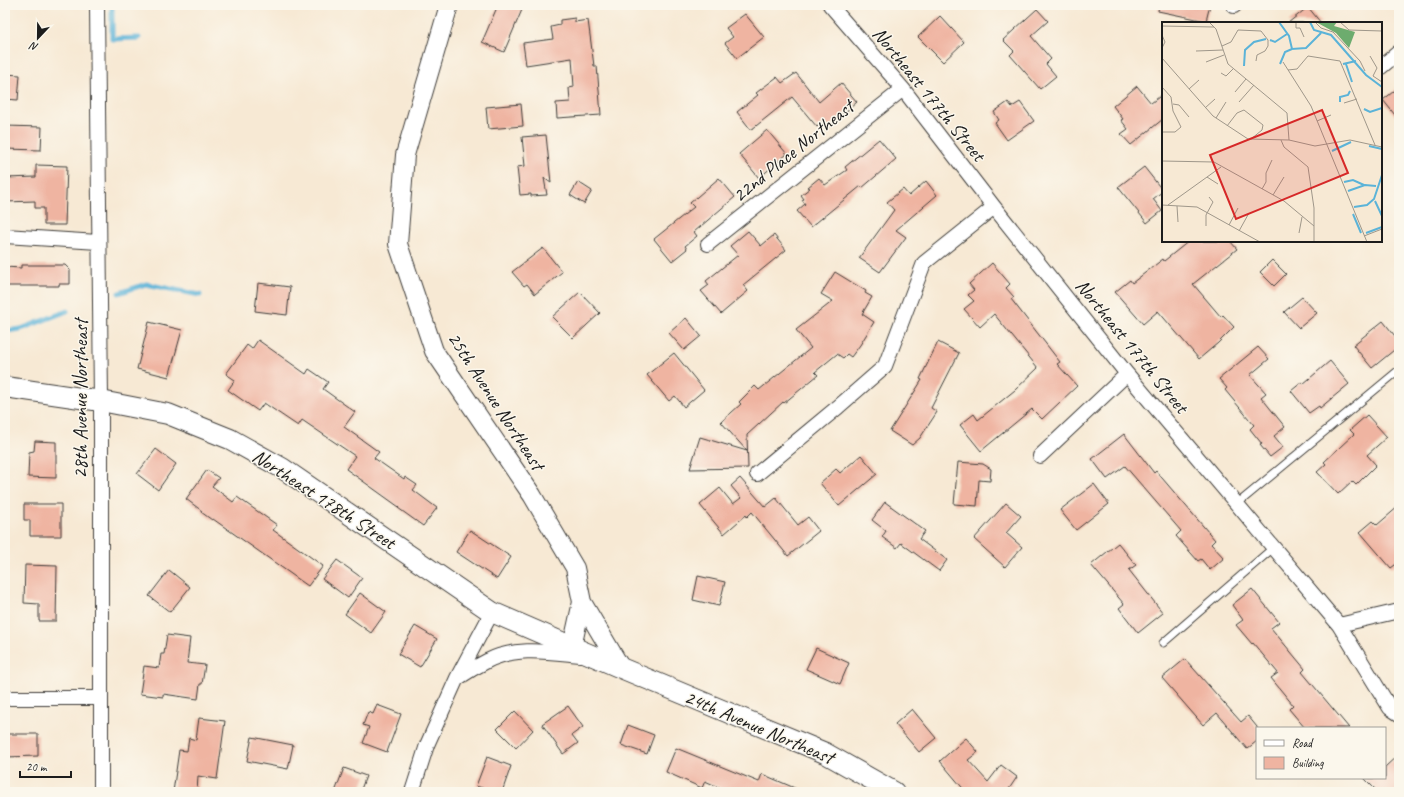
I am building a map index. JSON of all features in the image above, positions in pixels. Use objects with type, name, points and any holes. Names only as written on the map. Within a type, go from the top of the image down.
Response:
[{"type":"main road","name":"Northeast 178th Street","points":[[5,387],[101,401],[168,414],[230,439],[282,468],[492,612],[621,668]]},
{"type":"main road","name":"24th Avenue Northeast","points":[[621,668],[825,754],[892,792]]},
{"type":"street","name":"28th Avenue Northeast","points":[[97,5],[98,242],[101,401],[100,792]]},
{"type":"street","name":"25th Avenue Northeast","points":[[449,5],[405,155],[398,244],[434,351],[532,495],[575,568],[582,602],[621,668]]},
{"type":"street","name":"Northeast 177th Street","points":[[830,5],[903,89],[994,207],[1127,374],[1339,625],[1390,708],[1399,714]]},
{"type":"street","points":[[1382,66],[1399,52]]},
{"type":"street","name":"22nd Place Northeast","points":[[708,244],[903,89]]},
{"type":"street","points":[[757,474],[885,366],[924,262],[994,207]]},
{"type":"street","points":[[5,236],[98,242]]},
{"type":"street","points":[[1040,456],[1127,374]]},
{"type":"street","name":"25th Avenue Northeast","points":[[572,647],[582,602]]},
{"type":"street","points":[[1339,625],[1399,611]]},
{"type":"street","points":[[412,792],[427,746],[457,678],[492,612]]},
{"type":"street","points":[[457,678],[488,660],[515,652],[549,652],[595,657]]},
{"type":"street","points":[[5,698],[100,698]]},
{"type":"lane","points":[[1237,504],[1399,370]]},
{"type":"lane","points":[[1163,643],[1273,548]]},
{"type":"building","points":[[498,5],[524,5],[504,52],[482,42]]},
{"type":"building","points":[[1159,5],[1210,5],[1206,21],[1158,11]]},
{"type":"building","points":[[1308,7],[1320,22],[1289,22]]},
{"type":"building","points":[[1037,9],[1048,21],[1031,36],[1051,59],[1046,64],[1056,76],[1040,89],[1010,55],[1014,51],[1003,40]]},
{"type":"building","points":[[745,14],[764,37],[737,58],[725,43],[733,37],[726,28]]},
{"type":"building","points":[[940,16],[964,42],[943,62],[918,37]]},
{"type":"building","points":[[575,18],[575,22],[588,20],[594,66],[597,66],[601,115],[557,118],[556,103],[570,102],[569,88],[574,87],[572,58],[526,65],[523,43],[553,39],[551,27],[560,25],[560,20]]},
{"type":"building","points":[[796,73],[819,102],[841,83],[857,102],[828,127],[823,121],[817,127],[792,97],[751,130],[737,112],[758,95],[756,93],[777,77],[782,83]]},
{"type":"building","points":[[5,74],[20,75],[18,100],[5,99]]},
{"type":"building","points":[[1137,86],[1151,103],[1162,95],[1162,120],[1131,145],[1121,134],[1128,129],[1121,120],[1123,119],[1113,106]]},
{"type":"building","points":[[1399,87],[1399,120],[1383,100]]},
{"type":"building","points":[[1008,102],[1012,107],[1020,102],[1034,121],[1007,140],[995,123],[999,120],[994,112]]},
{"type":"building","points":[[521,104],[523,126],[488,129],[486,107]]},
{"type":"building","points":[[5,126],[42,127],[41,150],[5,149]]},
{"type":"building","points":[[767,130],[787,154],[759,178],[739,154]]},
{"type":"building","points":[[546,135],[551,183],[544,178],[547,195],[520,195],[517,167],[525,166],[522,137]]},
{"type":"building","points":[[879,139],[896,159],[862,188],[861,186],[811,227],[797,211],[805,204],[801,195],[819,178],[825,185],[847,170],[845,167]]},
{"type":"building","points":[[36,165],[67,166],[65,225],[44,225],[44,208],[35,208],[35,201],[5,202],[5,178],[36,177]]},
{"type":"building","points":[[1144,167],[1162,190],[1162,192],[1153,199],[1162,211],[1147,223],[1118,187]]},
{"type":"building","points":[[719,178],[735,197],[694,232],[697,236],[685,246],[687,249],[672,261],[654,239],[694,207],[690,203]]},
{"type":"building","points":[[926,181],[937,195],[896,230],[906,237],[880,272],[859,258],[894,210],[887,202],[903,189],[909,196]]},
{"type":"building","points":[[578,182],[592,191],[584,204],[570,195]]},
{"type":"building","points":[[748,231],[761,246],[774,235],[786,250],[743,285],[748,291],[721,314],[701,291],[709,285],[706,281],[738,255],[730,246]]},
{"type":"building","points":[[1188,242],[1231,242],[1237,249],[1193,284],[1221,317],[1223,315],[1234,327],[1199,359],[1158,311],[1143,324],[1115,292],[1130,280],[1132,283],[1163,259],[1164,261]]},
{"type":"building","points":[[543,248],[562,272],[535,294],[527,284],[524,286],[512,272]]},
{"type":"building","points":[[1272,260],[1286,274],[1274,286],[1260,272]]},
{"type":"building","points":[[992,263],[1010,284],[1006,288],[1014,297],[1011,299],[1060,362],[1057,364],[1077,386],[1042,419],[1032,409],[981,451],[960,425],[974,414],[978,420],[1015,390],[1038,368],[994,314],[980,327],[964,309],[974,301],[968,295],[974,290],[969,284]]},
{"type":"building","points":[[21,265],[65,265],[70,270],[70,284],[59,284],[59,286],[5,286],[5,267],[21,268]]},
{"type":"building","points":[[835,272],[866,291],[865,293],[872,297],[862,314],[874,322],[860,345],[851,357],[847,354],[843,358],[837,354],[815,372],[818,375],[784,403],[783,402],[747,435],[748,468],[690,469],[700,437],[747,451],[721,422],[741,404],[739,402],[755,386],[759,390],[811,348],[796,330],[833,301],[821,294]]},
{"type":"building","points":[[258,283],[290,287],[287,315],[255,311]]},
{"type":"building","points":[[580,292],[600,313],[573,338],[552,317]]},
{"type":"building","points":[[1302,297],[1317,313],[1299,328],[1284,312]]},
{"type":"building","points":[[686,318],[701,336],[684,350],[669,333]]},
{"type":"building","points":[[1383,321],[1399,341],[1399,346],[1372,368],[1353,345]]},
{"type":"building","points":[[149,322],[182,330],[169,377],[137,369]]},
{"type":"building","points":[[258,340],[306,374],[309,369],[328,382],[323,389],[355,412],[344,427],[379,452],[374,458],[404,479],[405,477],[417,485],[413,490],[437,508],[423,526],[346,469],[355,456],[302,420],[298,426],[264,403],[258,411],[228,390],[235,380],[226,374],[247,345],[252,349]]},
{"type":"building","points":[[938,342],[959,353],[931,408],[937,412],[920,438],[912,445],[890,431],[922,380],[920,379]]},
{"type":"building","points":[[1258,347],[1269,359],[1250,375],[1266,393],[1261,397],[1285,427],[1274,436],[1283,447],[1270,457],[1250,429],[1254,425],[1225,390],[1227,388],[1219,379]]},
{"type":"building","points":[[674,353],[704,390],[684,407],[675,396],[669,401],[647,375]]},
{"type":"building","points":[[1330,361],[1349,384],[1320,408],[1319,406],[1309,413],[1291,391],[1302,382],[1303,384]]},
{"type":"building","points":[[1367,415],[1387,437],[1367,455],[1376,465],[1356,485],[1352,481],[1338,494],[1317,472],[1326,464],[1324,462],[1354,434],[1350,430]]},
{"type":"building","points":[[1124,434],[1154,473],[1156,471],[1215,540],[1211,544],[1224,558],[1210,570],[1201,559],[1198,561],[1176,536],[1181,531],[1125,466],[1107,479],[1092,459]]},
{"type":"building","points":[[35,441],[56,442],[56,478],[28,477],[29,452],[34,451]]},
{"type":"building","points":[[156,449],[176,464],[158,490],[137,474]]},
{"type":"building","points":[[861,455],[877,474],[839,506],[820,483],[836,469],[840,473]]},
{"type":"building","points":[[958,462],[983,464],[991,469],[990,481],[979,480],[977,506],[954,504]]},
{"type":"building","points":[[207,470],[219,478],[212,486],[233,502],[237,497],[277,525],[273,530],[323,566],[308,586],[213,519],[212,520],[186,499]]},
{"type":"building","points":[[740,478],[765,507],[776,498],[798,525],[808,517],[819,531],[788,556],[752,512],[747,517],[746,515],[724,534],[700,505],[720,488],[733,504],[741,498],[731,486]]},
{"type":"building","points":[[1094,484],[1109,504],[1076,530],[1060,510]]},
{"type":"building","points":[[885,502],[925,531],[919,539],[947,560],[939,571],[901,543],[897,548],[882,537],[886,531],[872,520]]},
{"type":"building","points":[[1006,503],[1021,516],[1006,533],[1022,547],[1005,567],[974,539]]},
{"type":"building","points":[[24,504],[61,504],[61,536],[30,536],[30,520],[24,520]]},
{"type":"building","points":[[1399,506],[1399,562],[1391,568],[1360,532],[1373,521],[1377,525]]},
{"type":"building","points":[[470,530],[511,557],[497,579],[456,552]]},
{"type":"building","points":[[1118,543],[1136,565],[1129,570],[1163,613],[1138,633],[1119,608],[1124,604],[1091,565]]},
{"type":"building","points":[[337,560],[362,578],[348,598],[322,579]]},
{"type":"building","points":[[25,565],[57,566],[56,621],[39,621],[39,604],[24,603]]},
{"type":"building","points":[[169,570],[190,587],[170,612],[149,596]]},
{"type":"building","points":[[698,576],[725,582],[719,606],[693,600]]},
{"type":"building","points":[[1252,589],[1279,622],[1271,628],[1305,669],[1302,672],[1348,727],[1304,727],[1289,709],[1293,705],[1271,678],[1278,673],[1236,625],[1243,620],[1232,605]]},
{"type":"building","points":[[360,593],[386,612],[371,633],[345,614]]},
{"type":"building","points":[[415,626],[437,639],[420,667],[398,654]]},
{"type":"building","points":[[167,635],[190,638],[187,663],[205,665],[198,699],[163,694],[163,697],[140,694],[144,666],[159,668],[161,654],[164,654]]},
{"type":"building","points":[[816,648],[849,663],[840,684],[806,669]]},
{"type":"building","points":[[1185,659],[1241,722],[1248,716],[1257,727],[1256,742],[1247,749],[1217,713],[1203,725],[1162,678]]},
{"type":"building","points":[[377,705],[401,714],[387,752],[363,743],[369,727],[363,725],[368,712],[373,714]]},
{"type":"building","points":[[568,706],[583,727],[572,735],[578,743],[563,754],[542,724]]},
{"type":"building","points":[[912,709],[936,738],[919,752],[895,724]]},
{"type":"building","points":[[515,711],[533,730],[516,748],[497,729]]},
{"type":"building","points":[[199,718],[225,721],[217,779],[198,776],[197,792],[173,792],[179,750],[187,751],[189,738],[196,740]]},
{"type":"building","points":[[628,725],[654,735],[647,754],[621,745]]},
{"type":"building","points":[[5,734],[38,734],[38,756],[5,757]]},
{"type":"building","points":[[252,737],[293,745],[288,769],[247,761]]},
{"type":"building","points":[[966,738],[978,752],[968,760],[988,782],[1001,765],[1017,777],[1007,792],[966,792],[940,761]]},
{"type":"building","points":[[676,748],[759,782],[762,774],[804,792],[730,792],[705,781],[702,788],[666,772]]},
{"type":"building","points":[[1399,754],[1399,792],[1378,792],[1365,779],[1386,779],[1386,766]]},
{"type":"building","points":[[487,757],[511,766],[502,792],[494,792],[476,786]]},
{"type":"building","points":[[344,768],[366,776],[360,792],[335,792]]},
{"type":"waterway","points":[[112,5],[112,39],[139,38]]},
{"type":"waterway","points":[[119,293],[146,284],[200,295]]},
{"type":"waterway","points":[[5,331],[21,329],[67,311]]}]
